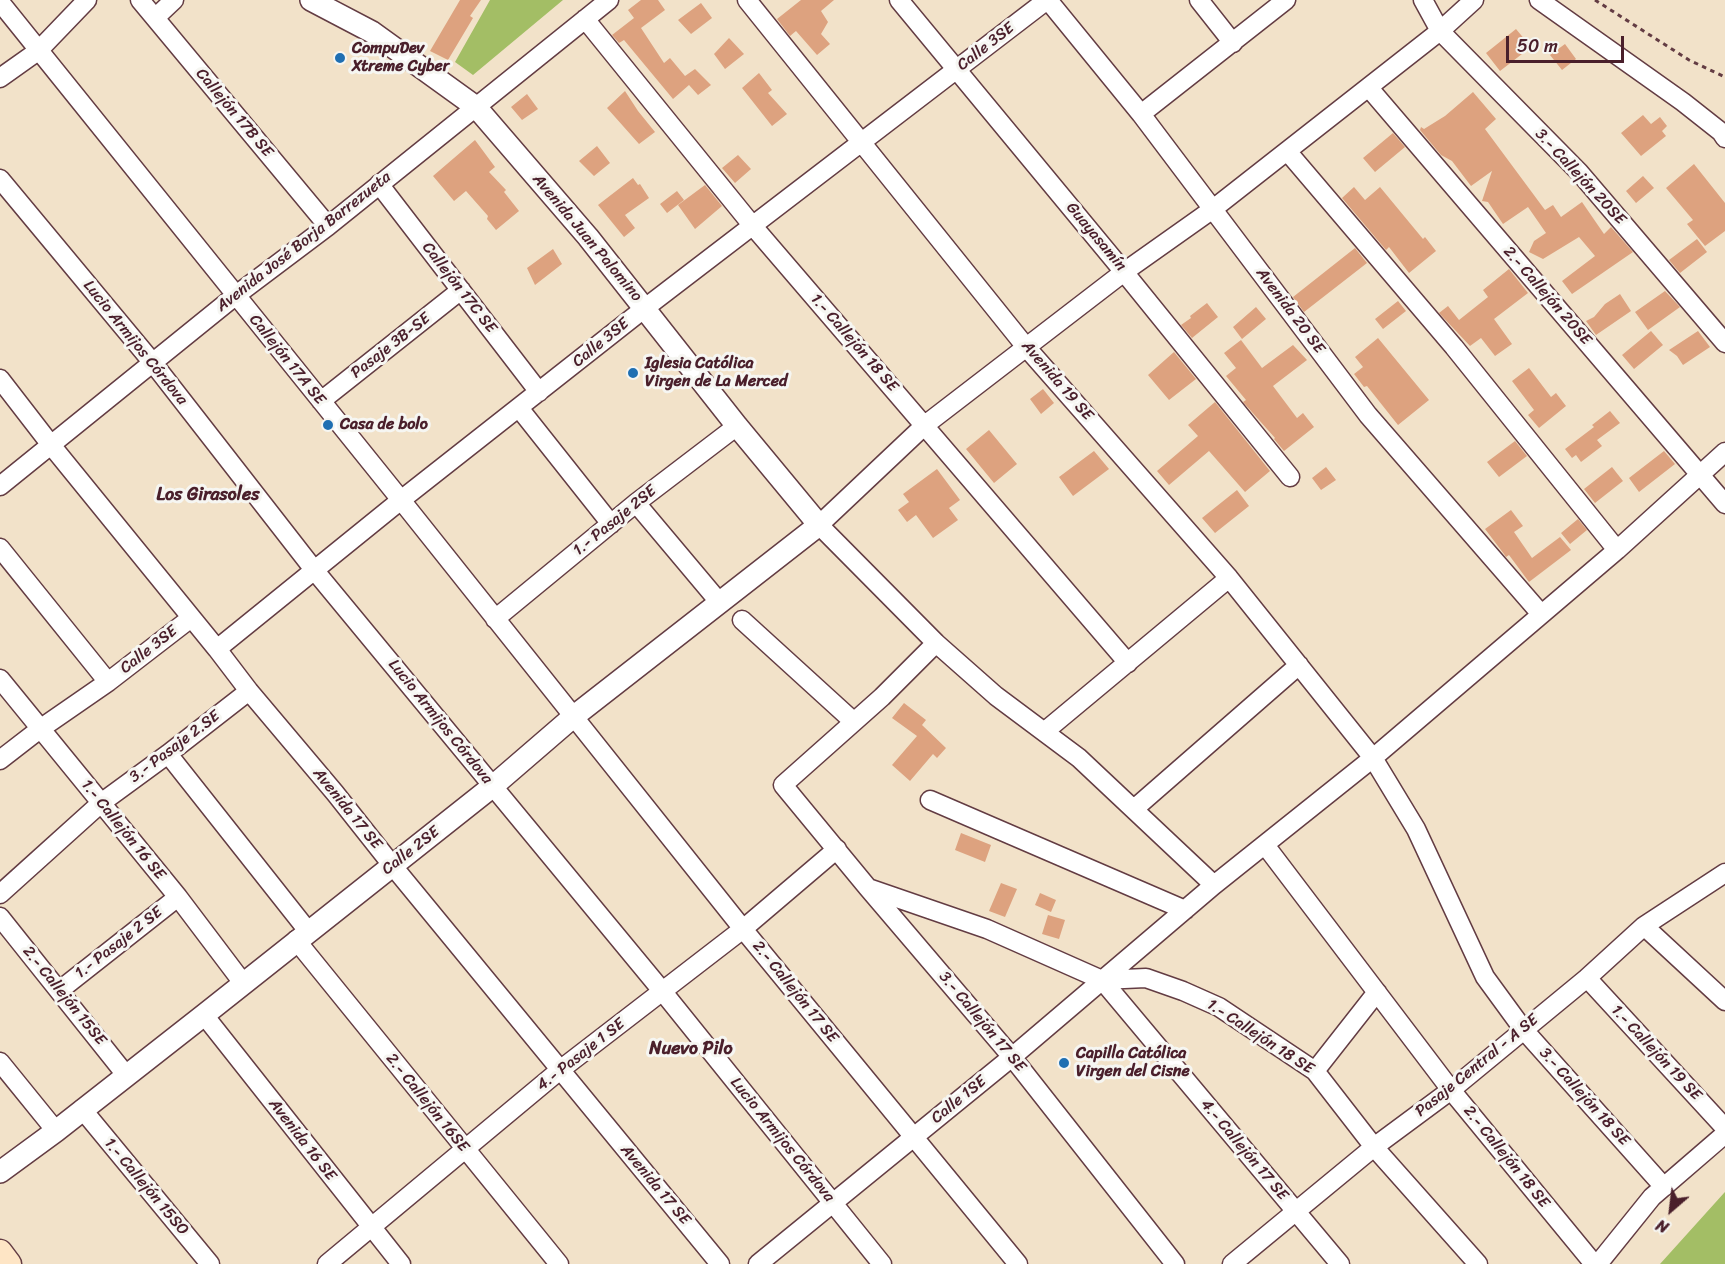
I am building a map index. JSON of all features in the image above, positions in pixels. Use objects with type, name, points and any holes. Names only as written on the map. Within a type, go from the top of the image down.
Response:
[{"type":"main road","points":[[0,1252],[9,1264]]},
{"type":"street","points":[[0,78],[38,51],[87,0]]},
{"type":"street","name":"Callejón 17B SE","points":[[140,0],[328,226]]},
{"type":"street","points":[[155,18],[174,0]]},
{"type":"street","name":"Avenida Juan Palomino","points":[[311,0],[372,32],[476,107],[588,237],[737,426],[819,525]]},
{"type":"street","name":"Avenida José Borja Barrezueta","points":[[0,486],[235,296],[328,226],[609,0]]},
{"type":"street","name":"Avenida 19 SE","points":[[747,0],[1026,347],[1229,578],[1373,758],[1416,829],[1485,977]]},
{"type":"street","name":"Guayasamín","points":[[899,0],[1290,477]]},
{"type":"street","name":"Calle 3SE","points":[[217,649],[401,500],[645,308],[1047,0]]},
{"type":"street","name":"Avenida 20 SE","points":[[1047,0],[1141,114],[1368,414],[1541,614]]},
{"type":"street","points":[[1141,114],[1286,0]]},
{"type":"street","name":"3.- Callejón 20SE","points":[[1423,0],[1440,31],[1579,172],[1720,335]]},
{"type":"street","points":[[1215,885],[1079,758],[996,696],[936,643],[819,525],[926,425],[1124,272],[1213,209],[1369,88],[1440,31],[1474,0]]},
{"type":"street","points":[[1539,0],[1683,102],[1721,132],[1725,138]]},
{"type":"street","points":[[1209,5],[1233,43]]},
{"type":"street","name":"Callejón 17A SE","points":[[1,7],[401,500],[573,717]]},
{"type":"street","name":"1.- Callejón 18 SE","points":[[585,19],[752,225],[1128,663]]},
{"type":"street","name":"2.- Callejón 20SE","points":[[1369,88],[1700,472],[1725,504]]},
{"type":"street","points":[[1287,151],[1454,347],[1617,550]]},
{"type":"street","name":"Lucio Armijos Córdova","points":[[0,179],[153,363],[315,570],[663,992],[882,1264]]},
{"type":"street","name":"Callejón 17C SE","points":[[380,184],[539,392]]},
{"type":"street","name":"Pasaje 3B-SE","points":[[321,401],[461,290]]},
{"type":"street","name":"Avenida 17 SE","points":[[0,379],[249,691],[720,1264]]},
{"type":"street","points":[[519,408],[611,524]]},
{"type":"street","name":"1.- Pasaje 2SE","points":[[495,619],[636,503],[737,426]]},
{"type":"street","name":"Calle 1SE","points":[[758,1264],[1012,1057],[1215,885],[1373,758],[1617,550],[1700,472],[1725,452]]},
{"type":"street","points":[[636,503],[720,603]]},
{"type":"street","name":"Calle 2SE","points":[[0,1172],[204,1015],[493,786],[573,717],[819,525]]},
{"type":"street","points":[[0,548],[108,682]]},
{"type":"street","points":[[1044,732],[1229,578]]},
{"type":"street","name":"Calle 3SE","points":[[0,760],[108,682],[191,618]]},
{"type":"street","points":[[742,620],[854,722],[936,643]]},
{"type":"street","points":[[1134,809],[1299,665]]},
{"type":"street","name":"1.- Callejón 16 SE","points":[[0,679],[178,897],[243,983]]},
{"type":"street","name":"3.- Pasaje 2.SE","points":[[0,894],[102,803],[249,691]]},
{"type":"street","name":"2.- Callejón 17 SE","points":[[573,717],[743,929],[1018,1264]]},
{"type":"street","name":"3.- Callejón 17 SE","points":[[854,722],[783,785],[1012,1057],[1175,1264]]},
{"type":"street","name":"2.- Callejón 16SE","points":[[168,754],[302,936],[464,1149],[559,1264]]},
{"type":"street","points":[[930,801],[1185,910]]},
{"type":"street","name":"2.- Callejón 18 SE","points":[[1264,845],[1451,1090],[1596,1264]]},
{"type":"street","name":"4.- Pasaje 1 SE","points":[[327,1264],[560,1070],[743,929],[837,849]]},
{"type":"street","name":"Pasaje Central - A SE","points":[[1232,1264],[1374,1147],[1451,1090],[1587,978],[1644,926],[1725,873]]},
{"type":"street","name":"1.- Callejón 18 SE","points":[[868,888],[987,929],[1102,980],[1146,978],[1219,1007],[1315,1071],[1374,1147],[1478,1264]]},
{"type":"street","name":"1.- Pasaje 2 SE","points":[[60,990],[178,897]]},
{"type":"street","name":"2.- Callejón 15SE","points":[[0,917],[126,1075]]},
{"type":"street","points":[[1644,926],[1725,1001]]},
{"type":"street","name":"3.- Callejón 18 SE","points":[[1485,977],[1523,1029],[1664,1187]]},
{"type":"street","name":"1.- Callejón 19 SE","points":[[1587,978],[1725,1128]]},
{"type":"street","name":"4.- Callejón 17 SE","points":[[1102,980],[1340,1264]]},
{"type":"street","points":[[1315,1071],[1377,992]]},
{"type":"street","name":"Avenida 16 SE","points":[[204,1015],[401,1264]]},
{"type":"street","points":[[0,1062],[56,1131]]},
{"type":"street","name":"1.- Callejón 15SO","points":[[82,1109],[210,1264]]},
{"type":"street","points":[[1596,1264],[1652,1197],[1725,1134]]},
{"type":"path","points":[[1595,0],[1689,60],[1725,77]]},
{"type":"green space","points":[[490,0],[563,0],[473,75],[455,62]]},
{"type":"green space","points":[[1724,1193],[1725,1264],[1660,1264]]},
{"type":"building","points":[[460,0],[481,0],[470,16],[473,18],[448,60],[430,51]]},
{"type":"building","points":[[641,0],[658,0],[665,10],[641,28],[664,63],[670,58],[685,76],[695,69],[711,85],[698,95],[689,85],[673,99],[624,40],[619,43],[612,35],[634,18],[628,10]]},
{"type":"building","points":[[801,0],[834,0],[821,11],[828,22],[821,34],[830,44],[817,55],[796,31],[790,36],[777,19]]},
{"type":"building","points":[[701,3],[712,18],[691,34],[678,20]]},
{"type":"building","points":[[1516,29],[1531,47],[1500,71],[1486,53]]},
{"type":"building","points":[[729,38],[744,54],[725,69],[714,54]]},
{"type":"building","points":[[1565,44],[1576,59],[1562,70],[1550,55]]},
{"type":"building","points":[[759,73],[772,90],[768,93],[787,114],[772,126],[742,88]]},
{"type":"building","points":[[625,91],[655,132],[639,144],[607,108]]},
{"type":"building","points":[[1473,92],[1496,119],[1485,129],[1545,210],[1553,205],[1561,217],[1582,202],[1604,234],[1611,227],[1633,252],[1572,294],[1562,281],[1595,256],[1579,237],[1543,259],[1529,252],[1534,241],[1546,233],[1528,207],[1503,224],[1488,202],[1482,201],[1492,171],[1471,186],[1452,161],[1441,155],[1420,130],[1421,127],[1424,129],[1445,116]]},
{"type":"building","points":[[527,94],[538,109],[522,120],[511,107]]},
{"type":"building","points":[[1643,115],[1651,124],[1660,117],[1667,126],[1662,131],[1666,136],[1641,156],[1621,133]]},
{"type":"building","points":[[1393,133],[1405,147],[1375,172],[1363,158]]},
{"type":"building","points":[[475,140],[495,167],[489,172],[506,190],[504,192],[519,211],[496,230],[487,219],[488,216],[466,191],[454,201],[433,176]]},
{"type":"building","points":[[597,146],[610,163],[594,176],[579,161]]},
{"type":"building","points":[[738,155],[751,169],[735,183],[722,168]]},
{"type":"building","points":[[1694,164],[1725,203],[1725,231],[1705,246],[1687,224],[1693,220],[1666,188]]},
{"type":"building","points":[[1643,176],[1654,188],[1636,203],[1626,191]]},
{"type":"building","points":[[633,178],[649,198],[625,215],[635,228],[624,237],[598,205]]},
{"type":"building","points":[[705,185],[722,206],[695,229],[678,205]]},
{"type":"building","points":[[1354,187],[1365,200],[1380,187],[1423,239],[1425,237],[1436,251],[1409,273],[1389,247],[1386,250],[1342,198]]},
{"type":"building","points":[[677,191],[684,200],[667,213],[660,204]]},
{"type":"building","points":[[1697,239],[1707,252],[1680,273],[1669,260]]},
{"type":"building","points":[[1355,248],[1367,263],[1304,312],[1293,297]]},
{"type":"building","points":[[553,249],[562,264],[535,285],[527,268]]},
{"type":"building","points":[[1509,269],[1528,293],[1494,319],[1512,344],[1495,356],[1481,338],[1470,346],[1439,313],[1448,306],[1459,320],[1488,297],[1483,290]]},
{"type":"building","points":[[1665,291],[1680,307],[1648,330],[1635,312]]},
{"type":"building","points":[[1620,294],[1631,311],[1596,335],[1586,321],[1594,317],[1605,304]]},
{"type":"building","points":[[1398,301],[1406,311],[1383,329],[1375,319]]},
{"type":"building","points":[[1207,303],[1218,317],[1192,338],[1181,325]]},
{"type":"building","points":[[1256,307],[1266,319],[1242,339],[1233,327]]},
{"type":"building","points":[[1651,331],[1663,345],[1634,369],[1622,355]]},
{"type":"building","points":[[1698,331],[1710,347],[1683,365],[1669,350]]},
{"type":"building","points":[[1378,338],[1429,400],[1398,425],[1367,386],[1364,387],[1354,374],[1363,367],[1355,357]]},
{"type":"building","points":[[1241,340],[1262,368],[1293,345],[1307,360],[1273,386],[1297,418],[1303,413],[1314,427],[1284,451],[1243,402],[1246,400],[1226,376],[1236,368],[1224,353]]},
{"type":"building","points":[[1174,352],[1196,379],[1169,400],[1148,375]]},
{"type":"building","points":[[1529,368],[1551,397],[1556,393],[1566,406],[1539,428],[1528,415],[1534,410],[1512,381]]},
{"type":"building","points":[[1043,389],[1054,403],[1041,414],[1030,399]]},
{"type":"building","points":[[1215,402],[1270,471],[1245,492],[1209,451],[1169,485],[1157,471],[1198,436],[1188,425]]},
{"type":"building","points":[[1610,411],[1620,423],[1597,440],[1602,446],[1581,462],[1576,455],[1572,458],[1565,449],[1594,427],[1592,425]]},
{"type":"building","points":[[989,430],[1017,464],[994,483],[966,449]]},
{"type":"building","points":[[1515,441],[1527,456],[1499,477],[1487,462]]},
{"type":"building","points":[[1094,451],[1109,469],[1073,496],[1059,477]]},
{"type":"building","points":[[1664,451],[1675,464],[1639,492],[1629,478]]},
{"type":"building","points":[[1326,467],[1336,480],[1321,490],[1312,478]]},
{"type":"building","points":[[1612,467],[1623,481],[1595,503],[1584,489]]},
{"type":"building","points":[[937,469],[960,500],[949,508],[958,520],[933,538],[916,515],[907,522],[898,510],[909,502],[903,494]]},
{"type":"building","points":[[1237,490],[1249,506],[1215,533],[1202,518]]},
{"type":"building","points":[[1511,510],[1523,526],[1514,532],[1532,558],[1560,537],[1571,550],[1529,582],[1509,555],[1506,557],[1485,529]]},
{"type":"building","points":[[1578,519],[1587,530],[1570,544],[1561,533]]},
{"type":"building","points":[[904,703],[926,720],[922,725],[946,748],[937,758],[933,754],[910,781],[892,765],[917,736],[892,718]]},
{"type":"building","points":[[961,833],[991,845],[985,862],[955,850]]},
{"type":"building","points":[[1001,883],[1017,889],[1005,917],[989,911]]},
{"type":"building","points":[[1040,893],[1056,900],[1051,912],[1035,905]]},
{"type":"building","points":[[1048,915],[1065,920],[1059,939],[1042,934]]},
{"type":"place","name":"CompuDev Xtreme Cyber","points":[[340,58]]},
{"type":"place","name":"Iglesia Católica Virgen de La Merced","points":[[633,373]]},
{"type":"place","name":"Casa de bolo","points":[[328,425]]},
{"type":"place","name":"Capilla Católica Virgen del Cisne","points":[[1064,1063]]},
{"type":"district","name":"Los Girasoles","points":[[208,495]]},
{"type":"district","name":"Nuevo Pilo","points":[[691,1049]]}]
